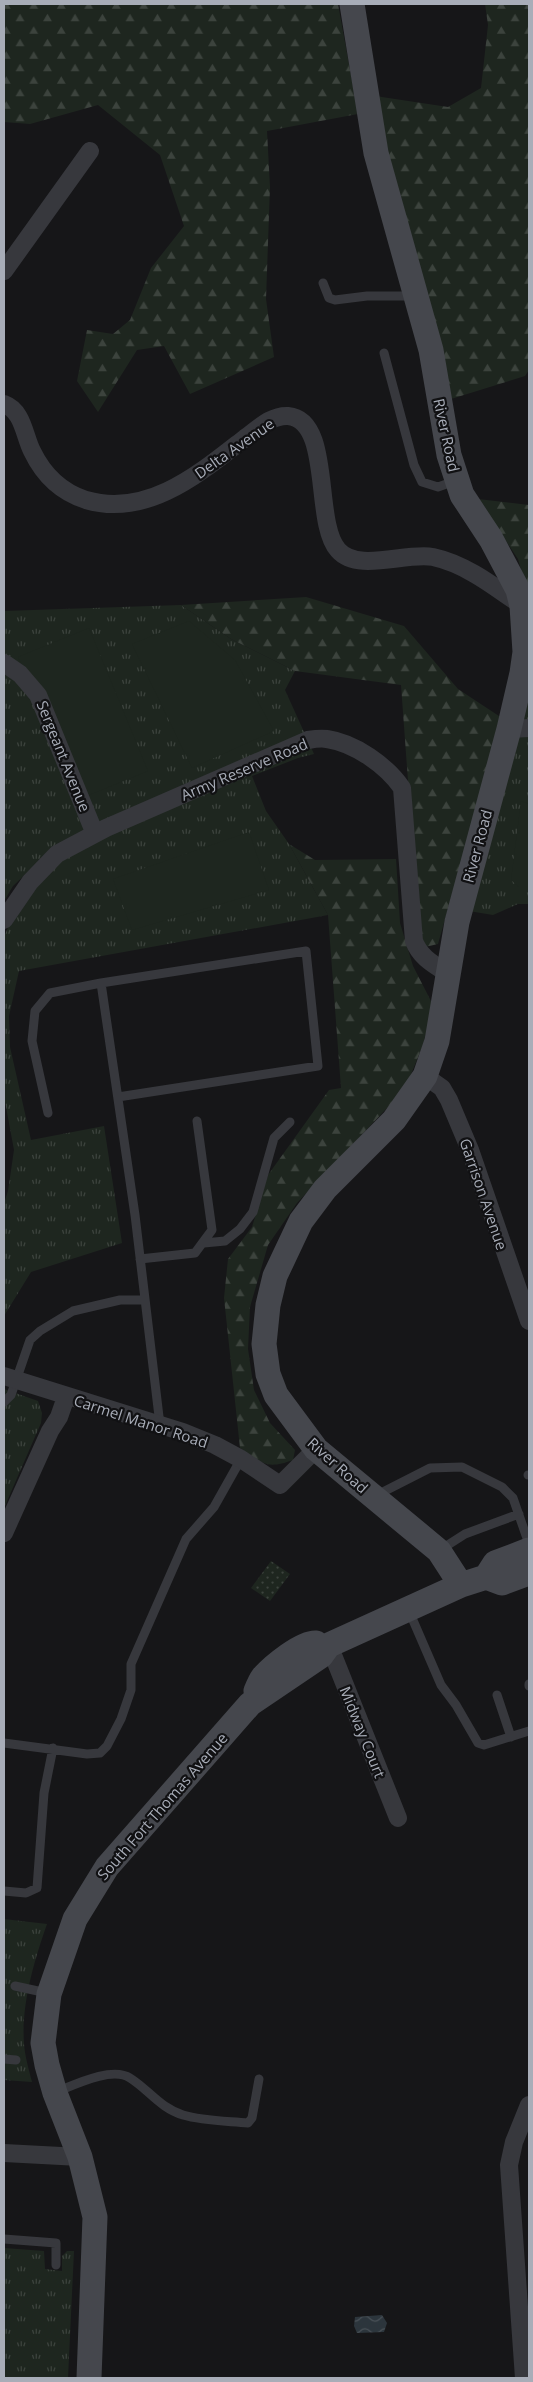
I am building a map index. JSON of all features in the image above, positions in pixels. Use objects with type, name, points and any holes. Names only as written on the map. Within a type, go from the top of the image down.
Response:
[{"type":"street","name":"River Road","points":[[352,4],[376,153],[431,350],[449,455],[462,495],[506,564],[518,590],[527,635],[522,673],[519,728],[457,922],[437,1041],[425,1076],[394,1120],[326,1189],[301,1221],[275,1276],[268,1305],[264,1344],[268,1374],[276,1395],[316,1449],[439,1552],[461,1585]]},
{"type":"street","points":[[4,271],[90,152]]},
{"type":"street","name":"Delta Avenue","points":[[4,404],[13,409],[20,418],[33,453],[46,474],[54,482],[86,500],[111,503],[158,496],[174,489],[201,472],[266,422],[286,416],[296,418],[311,432],[317,451],[323,504],[331,540],[337,550],[346,558],[372,561],[431,557],[448,561],[470,571],[522,606]]},
{"type":"street","name":"Sergeant Avenue","points":[[4,663],[20,674],[38,695],[95,834]]},
{"type":"street","name":"Army Reserve Road","points":[[4,920],[30,882],[57,854],[95,834],[308,740],[327,739],[351,747],[393,776],[402,788],[414,941],[418,951],[431,964],[447,973]]},
{"type":"street","name":"Garrison Avenue","points":[[425,1076],[442,1088],[449,1100],[470,1150],[529,1321]]},
{"type":"street","name":"Carmel Manor Road","points":[[11,1378],[215,1445],[241,1458],[280,1485],[316,1449]]},
{"type":"street","points":[[4,1533],[50,1431],[59,1417],[66,1397]]},
{"type":"street","name":"South Fort Thomas Avenue","points":[[486,1577],[495,1563],[529,1550]]},
{"type":"street","name":"South Fort Thomas Avenue","points":[[88,2378],[95,2216],[80,2157],[55,2093],[43,2043],[50,1994],[75,1919],[107,1867],[250,1704],[321,1656],[329,1645],[461,1585],[486,1577],[502,1583],[529,1573]]},
{"type":"street","name":"Midway Court","points":[[329,1645],[398,1818]]},
{"type":"street","points":[[524,2378],[509,2165],[514,2142],[529,2105]]},
{"type":"street","points":[[4,2153],[80,2157]]},
{"type":"lane","points":[[323,283],[329,298],[335,300],[366,296],[417,296]]},
{"type":"lane","points":[[384,353],[418,475],[422,482],[438,487],[456,480]]},
{"type":"lane","points":[[48,1113],[32,1041],[36,1011],[50,992],[306,951],[318,1066],[118,1098]]},
{"type":"lane","points":[[101,983],[140,1259],[160,1426]]},
{"type":"lane","points":[[140,1259],[195,1253],[212,1230],[196,1121]]},
{"type":"lane","points":[[204,1243],[225,1241],[240,1229],[253,1212],[274,1138],[290,1122]]},
{"type":"lane","points":[[4,1402],[11,1395],[11,1378],[30,1340],[40,1331],[73,1311],[120,1300],[145,1300]]},
{"type":"lane","points":[[4,1743],[87,1754],[100,1753],[107,1746],[121,1719],[131,1690],[131,1664],[186,1539],[214,1507],[241,1458]]},
{"type":"lane","points":[[374,1497],[430,1468],[462,1467],[502,1488],[513,1498],[529,1544]]},
{"type":"lane","points":[[439,1552],[465,1534],[519,1514]]},
{"type":"lane","points":[[409,1610],[441,1685],[456,1705],[478,1743],[484,1745],[529,1731]]},
{"type":"lane","points":[[497,1696],[511,1737]]},
{"type":"lane","points":[[4,1891],[26,1893],[37,1888],[44,1793],[53,1748]]},
{"type":"lane","points":[[15,1986],[50,1994]]},
{"type":"lane","points":[[4,2059],[16,2060]]},
{"type":"lane","points":[[55,2093],[90,2078],[113,2074],[128,2076],[160,2104],[183,2115],[248,2124],[252,2118],[259,2079]]},
{"type":"lane","points":[[4,2239],[56,2243],[56,2265]]},
{"type":"green space","points":[[4,4],[338,4],[358,114],[267,131],[270,187],[266,299],[274,357],[190,394],[164,346],[137,350],[98,412],[77,381],[87,330],[113,334],[130,320],[151,268],[184,226],[160,155],[98,105],[30,124],[4,122]]},
{"type":"green space","points":[[485,4],[529,4],[529,370],[525,376],[451,399],[388,162],[375,96],[448,107],[481,88],[488,25]]},
{"type":"green space","points":[[478,499],[529,505],[529,599],[518,559]]},
{"type":"green space","points":[[306,597],[404,626],[458,689],[502,718],[438,944],[425,947],[419,931],[401,685],[295,671],[231,639],[181,605]]},
{"type":"green space","points":[[181,605],[231,639],[295,671],[285,690],[314,754],[298,758],[252,776],[266,811],[289,844],[328,915],[19,971],[9,1016],[10,1047],[31,1140],[104,1126],[122,1243],[31,1272],[4,1316],[4,1203],[8,1191],[14,1150],[4,1096],[4,937],[33,867],[13,886],[4,901],[4,611]]},
{"type":"green space","points":[[189,621],[235,660],[274,731],[192,768],[132,644]]},
{"type":"green space","points":[[89,628],[148,771],[77,800],[18,657]]},
{"type":"green space","points":[[529,696],[529,904],[518,904],[493,915],[469,911]]},
{"type":"green space","points":[[521,801],[529,804],[529,887],[519,887],[511,880]]},
{"type":"green space","points":[[249,832],[269,890],[132,930],[113,879]]},
{"type":"green space","points":[[289,844],[315,860],[396,859],[400,923],[413,966],[433,1005],[423,1045],[405,1089],[297,1203],[268,1245],[250,1307],[248,1349],[254,1390],[270,1423],[295,1450],[293,1460],[270,1465],[259,1461],[240,1448],[224,1298],[228,1259],[252,1227],[268,1175],[329,1090],[341,1088],[328,915]]},
{"type":"green space","points":[[4,1389],[38,1401],[42,1413],[41,1423],[4,1508]]},
{"type":"green space","points":[[271,1561],[290,1574],[270,1601],[251,1588]]},
{"type":"green space","points":[[4,1919],[47,1924],[29,1983],[24,2014],[25,2049],[32,2082],[4,2080]]},
{"type":"green space","points":[[4,2248],[44,2251],[45,2269],[62,2271],[62,2256],[67,2251],[74,2251],[68,2378],[4,2378]]},
{"type":"water","points":[[382,2315],[387,2323],[384,2332],[357,2333],[354,2326],[355,2317]]}]
